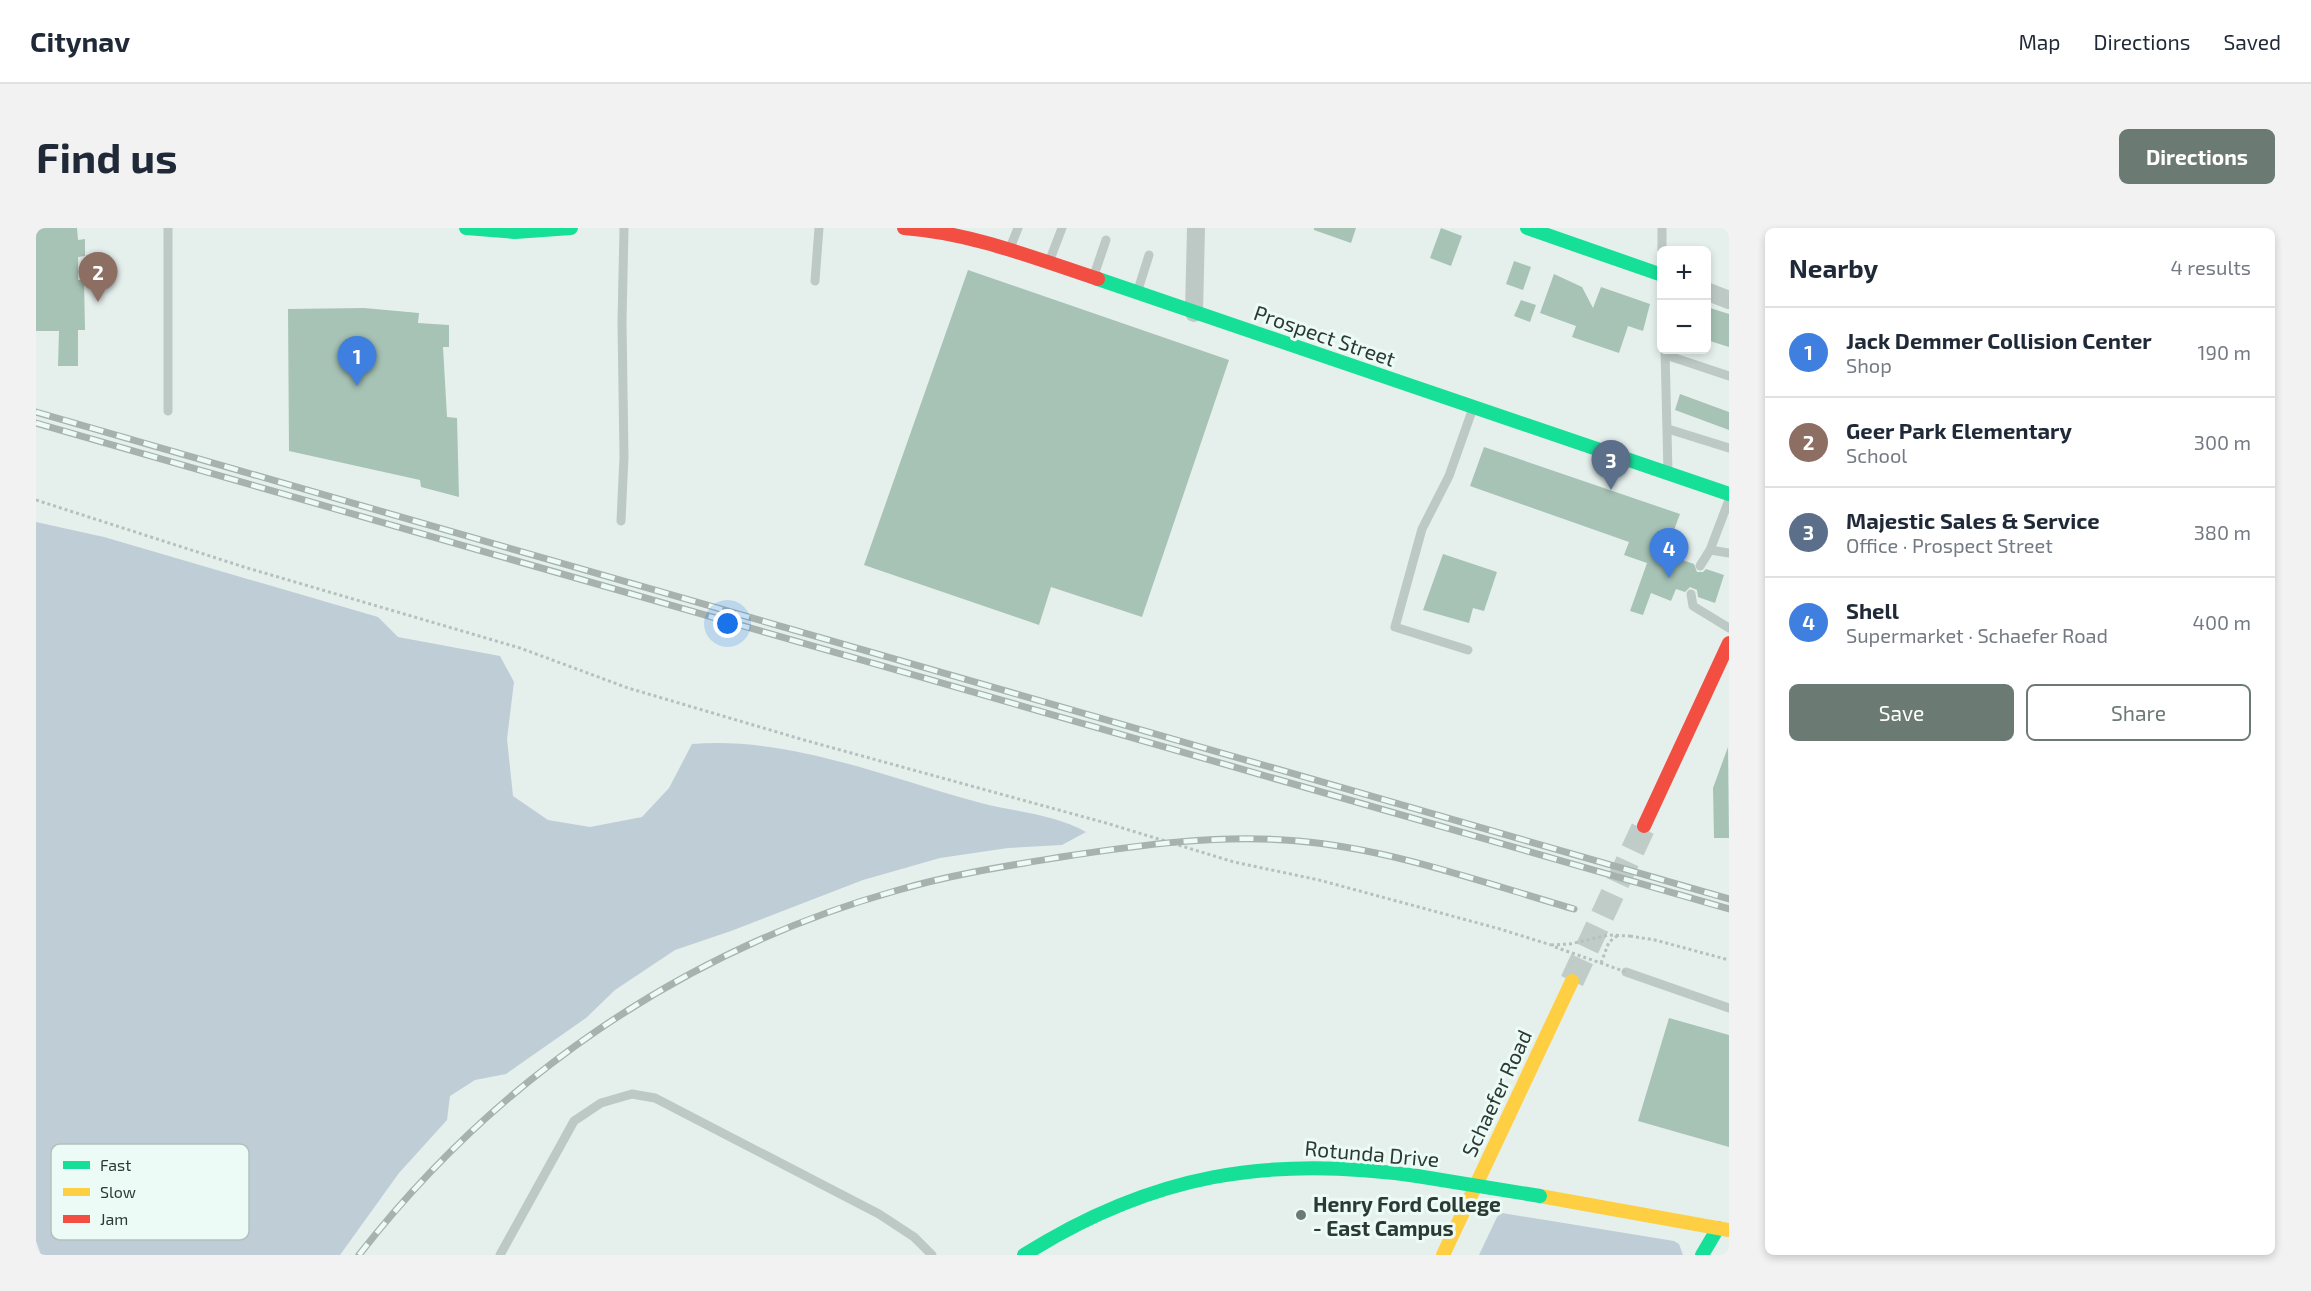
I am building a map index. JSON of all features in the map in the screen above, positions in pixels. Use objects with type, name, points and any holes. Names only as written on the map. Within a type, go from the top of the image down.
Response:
[{"type":"main road","points":[[466,228],[515,232],[562,228]]},
{"type":"main road","name":"Prospect Street","points":[[904,228],[964,231],[1009,250],[1729,494]]},
{"type":"main road","points":[[1527,228],[1657,273]]},
{"type":"main road","points":[[1644,826],[1729,643]]},
{"type":"main road","name":"Schaefer Road","points":[[1443,1255],[1572,981]]},
{"type":"main road","name":"Rotunda Drive","points":[[1024,1255],[1097,1214],[1160,1190],[1216,1176],[1274,1168],[1331,1167],[1417,1176],[1724,1229]]},
{"type":"main road","points":[[1702,1255],[1724,1229]]},
{"type":"street","points":[[1194,313],[1196,228]]},
{"type":"street","points":[[1711,293],[1729,300]]},
{"type":"lane","points":[[168,228],[168,411]]},
{"type":"lane","points":[[621,521],[624,458],[622,322],[624,228]]},
{"type":"lane","points":[[815,281],[819,228]]},
{"type":"lane","points":[[1009,250],[1018,228]]},
{"type":"lane","points":[[1049,263],[1062,228]]},
{"type":"lane","points":[[1662,228],[1662,246]]},
{"type":"lane","points":[[1093,278],[1106,240]]},
{"type":"lane","points":[[1137,294],[1149,255]]},
{"type":"lane","points":[[1666,354],[1668,474]]},
{"type":"lane","points":[[1671,354],[1729,376]]},
{"type":"lane","points":[[1468,650],[1395,627],[1422,529],[1449,476],[1473,408]]},
{"type":"lane","points":[[1668,429],[1729,448]]},
{"type":"lane","points":[[1700,566],[1710,550],[1729,500]]},
{"type":"lane","points":[[1710,550],[1729,553]]},
{"type":"lane","points":[[1691,594],[1693,606],[1729,628]]},
{"type":"lane","points":[[1626,972],[1729,1008]]},
{"type":"lane","points":[[500,1255],[574,1120],[601,1103],[632,1094],[654,1098],[869,1209],[914,1237],[932,1255]]},
{"type":"path","points":[[36,500],[244,567],[520,648],[628,688],[804,740],[1106,823],[1234,862],[1330,883],[1500,929],[1626,972]]},
{"type":"path","points":[[1551,945],[1570,944],[1608,935],[1630,936],[1655,940],[1729,960]]},
{"type":"path","points":[[1601,963],[1609,942],[1617,936]]},
{"type":"shaded area","points":[[36,522],[104,537],[378,617],[398,637],[500,656],[514,682],[507,739],[513,796],[548,820],[590,827],[642,817],[669,788],[692,744],[729,743],[765,746],[838,761],[981,803],[1048,817],[1086,832],[1062,845],[1008,848],[940,858],[863,880],[675,950],[615,990],[586,1018],[506,1074],[475,1080],[450,1096],[447,1120],[399,1173],[340,1255],[41,1255],[36,1241]]},
{"type":"shaded area","points":[[1502,1213],[1674,1241],[1679,1244],[1683,1255],[1479,1255],[1497,1217]]},
{"type":"building","points":[[36,228],[77,228],[78,240],[85,239],[85,256],[78,257],[78,280],[84,280],[85,330],[78,330],[78,366],[58,366],[59,331],[36,331]]},
{"type":"building","points":[[1314,228],[1356,228],[1351,243],[1314,230]]},
{"type":"building","points":[[1441,228],[1462,236],[1451,266],[1430,258]]},
{"type":"building","points":[[1514,261],[1531,267],[1523,290],[1506,284]]},
{"type":"building","points":[[968,270],[1229,360],[1142,617],[1051,587],[1039,625],[864,565]]},
{"type":"building","points":[[1554,274],[1582,287],[1593,308],[1601,287],[1650,304],[1643,331],[1628,326],[1619,353],[1572,337],[1576,326],[1540,313]]},
{"type":"building","points":[[1521,300],[1536,305],[1530,322],[1514,316]]},
{"type":"building","points":[[364,308],[419,313],[418,323],[449,325],[449,347],[443,347],[447,417],[457,418],[459,497],[421,487],[420,480],[289,451],[288,309]]},
{"type":"building","points":[[1711,308],[1729,314],[1729,347],[1711,341]]},
{"type":"building","points":[[1680,394],[1729,412],[1729,430],[1675,410]]},
{"type":"building","points":[[1484,447],[1680,514],[1665,554],[1694,564],[1697,572],[1703,572],[1706,569],[1724,575],[1715,603],[1698,597],[1697,590],[1690,587],[1685,592],[1676,589],[1671,601],[1651,593],[1643,615],[1630,611],[1647,563],[1624,555],[1629,542],[1470,486]]},
{"type":"building","points":[[1443,554],[1497,572],[1484,611],[1473,608],[1469,623],[1423,610]]},
{"type":"building","points":[[1728,747],[1729,838],[1714,838],[1713,788]]},
{"type":"building","points":[[1669,1018],[1729,1035],[1729,1147],[1638,1121]]},
{"type":"tunnel","points":[[1572,981],[1644,826]]},
{"type":"railway","points":[[36,412],[1729,899]]},
{"type":"railway","points":[[36,423],[1729,909]]},
{"type":"railway","points":[[359,1255],[412,1192],[470,1133],[532,1079],[598,1030],[668,986],[741,949],[816,917],[895,891],[978,871],[1120,848],[1209,840],[1268,839],[1333,845],[1403,859],[1574,909]]},
{"type":"traffic: fast","points":[[466,228],[515,232],[571,228]]},
{"type":"traffic: fast","points":[[1527,228],[1657,273]]},
{"type":"traffic: fast","points":[[1098,279],[1729,494]]},
{"type":"traffic: fast","points":[[1024,1255],[1072,1227],[1119,1206],[1166,1189],[1213,1177],[1261,1170],[1311,1168],[1363,1170],[1417,1176]]},
{"type":"traffic: fast","points":[[1417,1176],[1540,1196]]},
{"type":"traffic: fast","points":[[1702,1255],[1718,1228]]},
{"type":"traffic: slow","points":[[1443,1255],[1572,981]]},
{"type":"traffic: slow","points":[[1540,1196],[1729,1230]]},
{"type":"traffic: jam","points":[[904,228],[978,241],[1098,279]]},
{"type":"traffic: jam","points":[[1644,826],[1729,643]]},
{"type":"place","name":"Geer Park Elementary","points":[[98,302]]},
{"type":"place","name":"Jack Demmer Collision Center","points":[[357,386]]},
{"type":"place","name":"Majestic Sales & Service","points":[[1611,490]]},
{"type":"place","name":"Shell","points":[[1669,578]]},
{"type":"place","name":"Henry Ford College - East Campus","points":[[1301,1215]]}]
